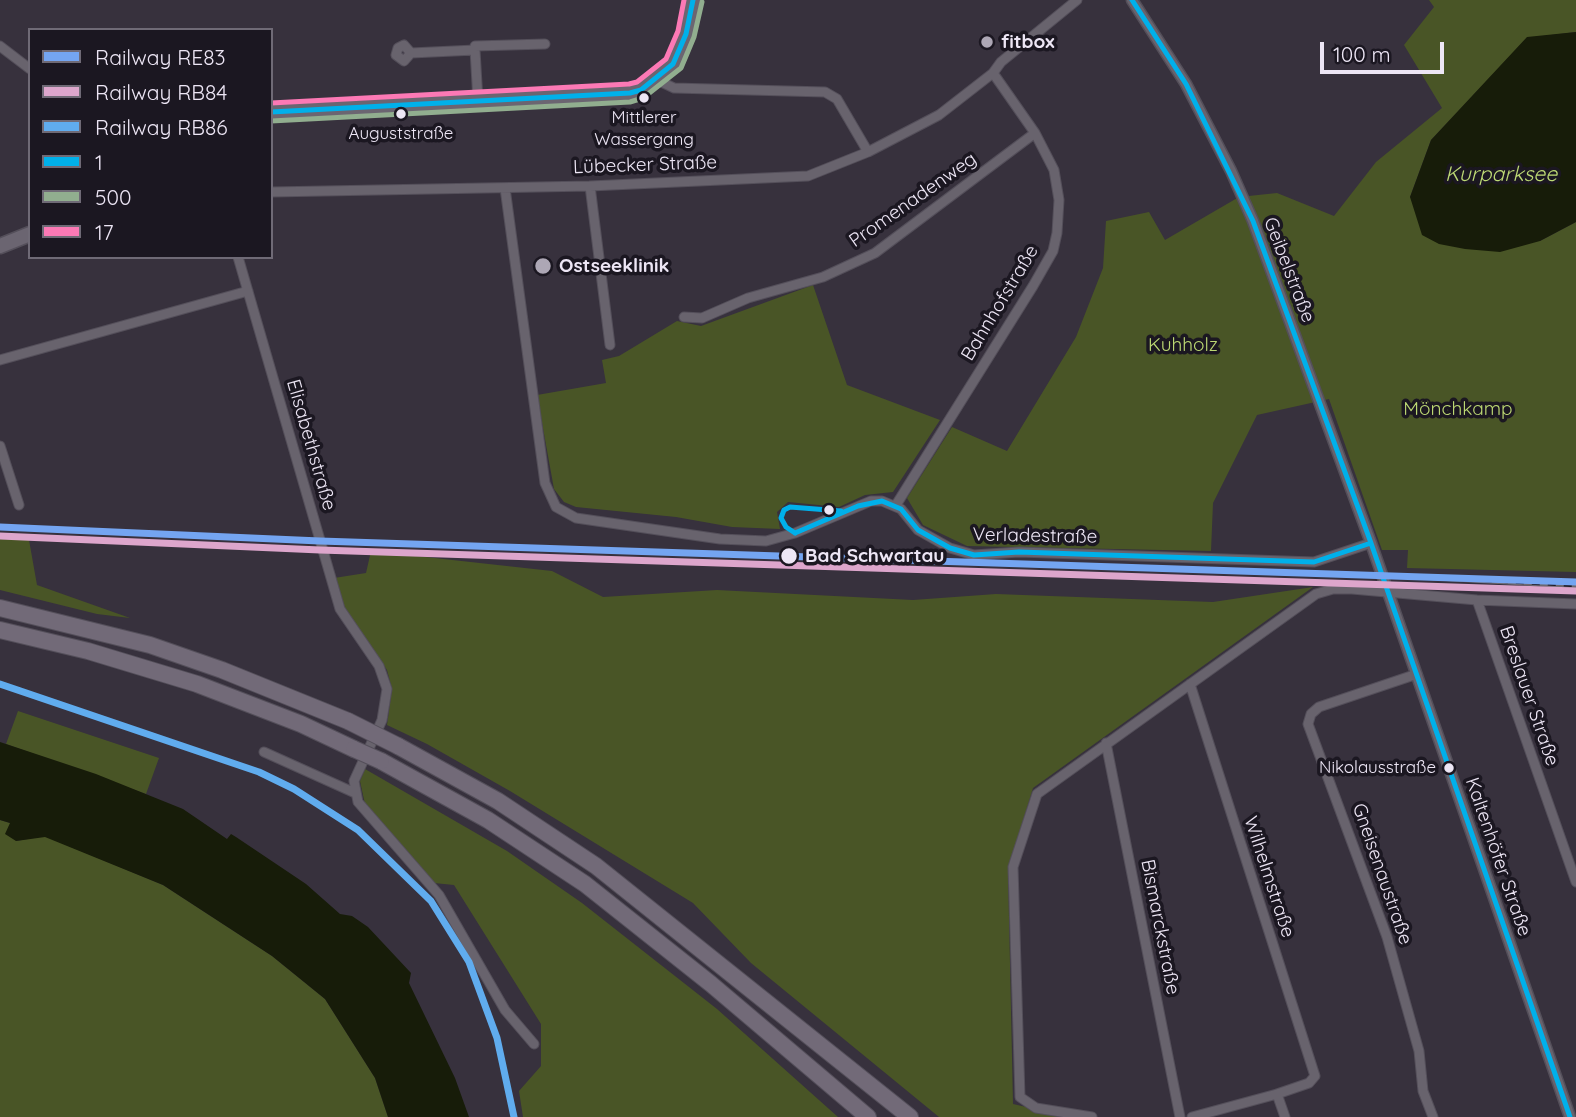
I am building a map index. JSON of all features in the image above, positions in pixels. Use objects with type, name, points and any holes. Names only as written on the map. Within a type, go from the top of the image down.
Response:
[{"type":"highway","points":[[0,608],[150,645],[287,695],[398,746],[498,801],[596,866],[910,1117]]},
{"type":"highway","points":[[0,630],[88,651],[184,680],[301,724],[381,761],[488,820],[585,884],[712,984],[868,1117]]},
{"type":"highway","points":[[794,1026],[900,1117]]},
{"type":"main road","points":[[273,112],[630,93],[655,79],[673,64],[686,34],[693,0]]},
{"type":"main road","points":[[0,246],[28,235]]},
{"type":"street","name":"Lübecker Straße","points":[[273,192],[590,186],[808,176],[868,152],[939,115],[993,73],[1001,62],[1077,0]]},
{"type":"street","name":"Geibelstraße","points":[[1132,0],[1186,84],[1238,187],[1380,569]]},
{"type":"street","points":[[478,101],[475,46],[545,44]]},
{"type":"street","points":[[0,46],[28,67]]},
{"type":"street","points":[[411,53],[475,50]]},
{"type":"street","name":"Bahnhofstraße","points":[[896,505],[1053,251],[1058,225],[1054,170],[1035,133],[993,73]]},
{"type":"street","points":[[655,79],[674,88],[788,88],[825,92],[837,99],[868,152]]},
{"type":"street","name":"Promenadenweg","points":[[684,317],[702,318],[748,298],[823,277],[874,253],[1035,133]]},
{"type":"street","points":[[590,186],[610,345]]},
{"type":"street","points":[[505,188],[545,483],[556,507],[576,518],[748,542],[795,533],[871,501],[896,505]]},
{"type":"street","name":"Elisabethstraße","points":[[239,259],[340,609],[379,666],[387,689],[382,720],[354,781],[355,793]]},
{"type":"street","points":[[0,360],[248,291]]},
{"type":"street","points":[[0,446],[19,505]]},
{"type":"street","name":"Verladestraße","points":[[896,505],[918,530],[950,548],[975,555],[1019,552],[1314,562],[1371,543]]},
{"type":"street","name":"Kaltenhöfer Straße","points":[[1380,569],[1570,1117]]},
{"type":"street","points":[[1092,1117],[1036,1108],[1020,1097],[1013,867],[1037,794],[1316,594],[1333,589],[1477,600],[1576,604]]},
{"type":"street","name":"Breslauer Straße","points":[[1477,600],[1576,882]]},
{"type":"street","name":"Gneisenaustraße","points":[[1417,674],[1319,707],[1311,714],[1308,724],[1387,937],[1419,1051],[1423,1091],[1433,1117]]},
{"type":"street","name":"Wilhelmstraße","points":[[1190,684],[1314,1072],[1313,1080],[1277,1094]]},
{"type":"street","name":"Bismarckstraße","points":[[1106,743],[1180,1117]]},
{"type":"street","points":[[264,752],[355,793],[363,811],[408,857],[439,895],[505,1010],[534,1044]]},
{"type":"street","points":[[1192,1117],[1277,1094],[1285,1117]]},
{"type":"green space","points":[[1429,0],[1576,0],[1576,32],[1527,38],[1431,140],[1410,197],[1540,241],[1576,222],[1576,572],[1407,568],[1408,550],[1382,550],[1329,399],[1257,415],[1213,503],[1211,551],[967,546],[923,525],[907,498],[952,427],[1007,451],[1076,337],[1103,268],[1106,221],[1149,212],[1165,240],[1239,197],[1277,193],[1334,216],[1376,162],[1442,108],[1404,45],[1434,7]]},
{"type":"green space","points":[[813,285],[847,385],[940,420],[893,492],[865,495],[839,507],[788,502],[777,512],[780,529],[732,527],[676,517],[576,507],[564,502],[554,489],[537,395],[606,383],[602,360],[619,356],[677,321],[701,326]]},
{"type":"green space","points":[[0,538],[29,540],[37,585],[130,618],[97,614],[0,590]]},
{"type":"green space","points":[[371,551],[552,571],[603,597],[717,590],[913,600],[996,594],[1213,602],[1313,587],[1033,788],[1008,870],[1013,1104],[1070,1117],[939,1117],[751,963],[693,903],[510,791],[427,744],[387,725],[392,689],[387,670],[341,604],[334,578],[366,573]]},
{"type":"green space","points":[[18,711],[159,758],[146,794],[6,744]]},
{"type":"green space","points":[[365,769],[507,851],[582,903],[717,1009],[838,1117],[523,1117],[519,1091],[541,1066],[541,1024],[454,885],[434,883],[366,809],[360,781]]},
{"type":"green space","points":[[0,820],[10,823],[16,841],[45,836],[163,885],[272,956],[325,999],[375,1078],[388,1117],[0,1117]]},
{"type":"water","name":"Kurparksee","points":[[1576,32],[1576,222],[1540,241],[1500,252],[1439,244],[1422,235],[1410,197],[1431,140],[1527,37]]},
{"type":"water","points":[[0,742],[96,774],[183,809],[227,839],[231,834],[236,837],[306,884],[340,914],[352,916],[368,927],[411,973],[409,983],[455,1078],[469,1117],[388,1117],[375,1078],[325,999],[272,956],[163,885],[45,837],[16,841],[5,834],[10,823],[0,820]]},
{"type":"railway","points":[[1420,577],[1576,586]]},
{"type":"rail line","name":"RE83","points":[[0,527],[320,541],[1576,582]]},
{"type":"rail line","name":"RB84","points":[[0,536],[320,550],[1576,591]]},
{"type":"rail line","name":"RB86","points":[[0,684],[259,772],[294,789],[358,830],[431,901],[469,962],[497,1038],[514,1117]]},
{"type":"transit line","name":"17","points":[[273,103],[637,82],[666,59],[678,31],[684,0]]},
{"type":"transit line","name":"1","points":[[273,112],[630,93],[641,90],[673,64],[686,34],[693,0]]},
{"type":"transit line","name":"1","points":[[1132,0],[1186,84],[1253,221],[1371,543],[1570,1117]]},
{"type":"transit line","name":"500","points":[[273,121],[630,102],[643,98],[681,68],[694,37],[702,2]]},
{"type":"transit line","name":"1","points":[[795,533],[858,506],[882,501],[901,509],[918,530],[950,548],[974,555],[1019,552],[1314,562],[1371,543]]},
{"type":"transit line","name":"1","points":[[795,533],[786,527],[781,518],[784,510],[790,507],[841,511]]},
{"type":"place","name":"fitbox","points":[[987,42]]},
{"type":"place","name":"Mittlerer Wassergang","points":[[644,98]]},
{"type":"place","name":"Auguststraße","points":[[401,114]]},
{"type":"place","name":"Ostseeklinik","points":[[543,266]]},
{"type":"place","name":"Bad Schwartau","points":[[789,556]]},
{"type":"place","name":"Nikolausstraße","points":[[1449,768]]},
{"type":"park label","name":"Kuhholz","points":[[1183,345]]},
{"type":"park label","name":"Mönchkamp","points":[[1458,409]]}]
